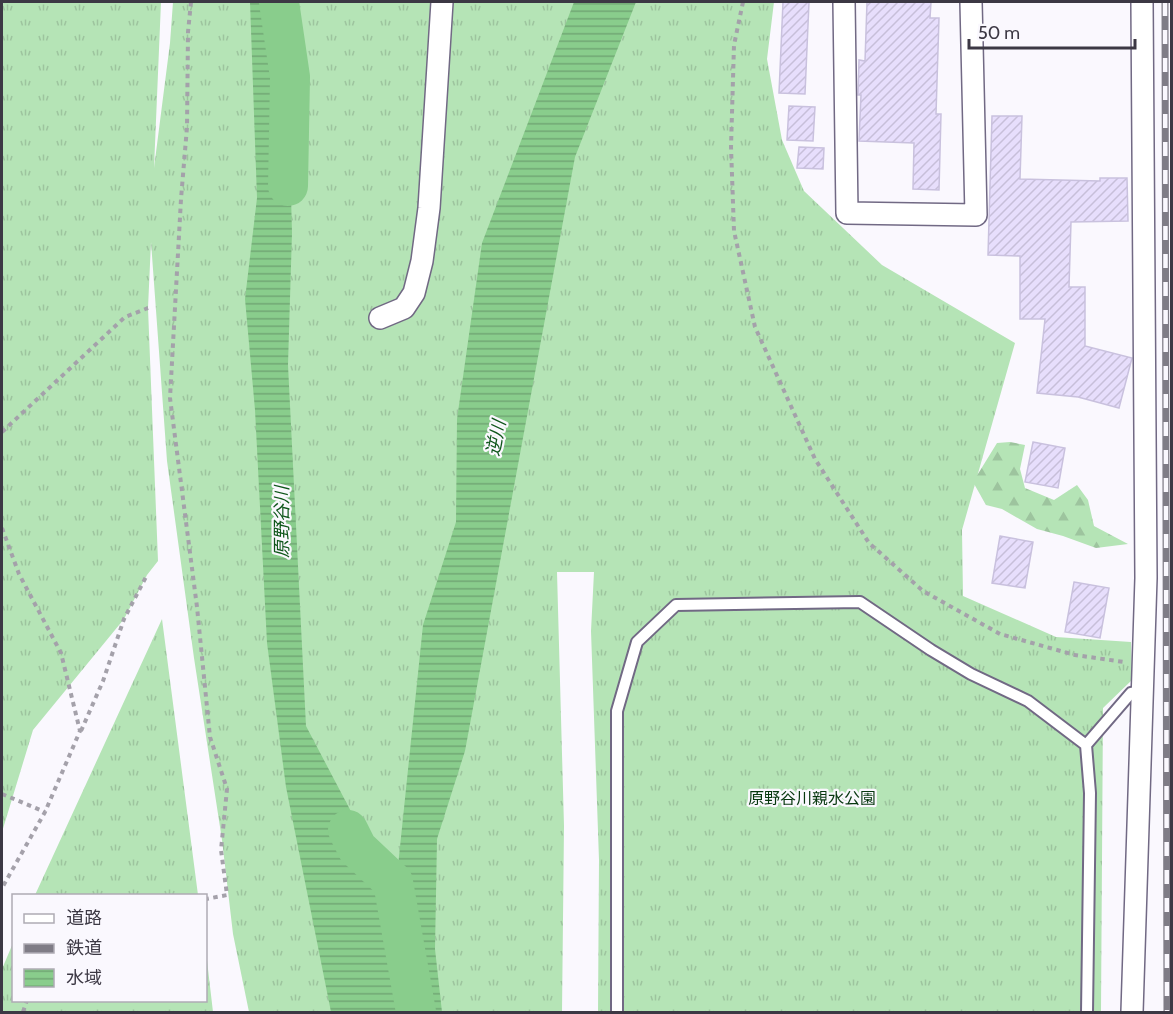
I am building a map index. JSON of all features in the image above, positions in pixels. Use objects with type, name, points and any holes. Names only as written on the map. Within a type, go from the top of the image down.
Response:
[{"type":"street","points":[[380,318],[404,308],[414,293],[422,261],[429,208],[442,2]]},
{"type":"street","points":[[844,2],[847,213],[976,215],[971,2]]},
{"type":"street","points":[[1132,1012],[1146,566],[1142,2]]},
{"type":"lane","points":[[617,1012],[617,711],[637,642],[676,605],[860,602],[971,674],[1028,701],[1086,745]]},
{"type":"lane","points":[[1087,1012],[1090,793],[1086,745],[1131,693],[1142,691]]},
{"type":"path","points":[[191,2],[188,33],[187,127],[170,398],[197,607],[210,737],[227,789],[221,850],[227,895],[207,899]]},
{"type":"path","points":[[743,2],[734,45],[731,147],[734,231],[755,327],[815,459],[869,543],[923,591],[1000,634],[1075,655],[1143,664]]},
{"type":"path","points":[[2,432],[125,317],[148,308]]},
{"type":"path","points":[[2,528],[19,574],[61,653],[80,731]]},
{"type":"path","points":[[2,888],[45,812],[103,681],[124,619],[147,575]]},
{"type":"path","points":[[2,795],[45,812]]},
{"type":"green space","name":"原野谷川親水公園","points":[[2,2],[161,2],[154,168],[173,2],[774,2],[767,59],[782,140],[804,191],[882,265],[1015,343],[962,530],[963,596],[1056,637],[1131,642],[1132,680],[1103,708],[1101,1012],[598,1012],[599,860],[591,631],[594,572],[557,572],[564,826],[562,1012],[249,1012],[233,934],[222,840],[167,461],[151,242],[148,308],[158,561],[147,575],[124,619],[33,730],[2,832]]},
{"type":"green space","points":[[1010,442],[1025,445],[1020,469],[1025,488],[1054,500],[1077,485],[1088,500],[1094,526],[1128,544],[1096,548],[1037,529],[1002,509],[986,505],[973,482],[997,443]]},
{"type":"green space","points":[[162,619],[198,894],[35,894]]},
{"type":"green space","points":[[12,945],[12,1002],[207,1002],[207,961],[213,1012],[2,1012],[2,969]]},
{"type":"water","name":"逆川","points":[[250,2],[286,2],[292,233],[288,365],[306,726],[395,895],[423,625],[456,522],[457,419],[482,243],[574,2],[636,2],[575,157],[465,751],[437,839],[435,949],[442,1012],[331,1012],[286,787],[267,643],[255,410],[245,299],[257,198]]},
{"type":"building","points":[[783,2],[809,2],[805,94],[779,93]]},
{"type":"building","points":[[867,2],[931,2],[930,18],[939,18],[936,114],[941,114],[939,190],[913,189],[914,143],[859,141],[861,95],[858,95],[859,60],[865,61]]},
{"type":"building","points":[[789,106],[815,107],[813,141],[787,140]]},
{"type":"building","points":[[992,116],[1022,116],[1020,179],[1100,181],[1100,178],[1127,178],[1128,221],[1071,222],[1069,287],[1085,287],[1085,346],[1132,358],[1119,408],[1078,397],[1037,393],[1045,319],[1020,319],[1020,256],[988,255]]},
{"type":"building","points":[[799,147],[824,148],[823,169],[797,168]]},
{"type":"building","points":[[1033,442],[1065,448],[1058,488],[1025,482]]},
{"type":"building","points":[[1000,536],[1033,542],[1025,588],[992,583]]},
{"type":"building","points":[[1074,582],[1109,588],[1100,638],[1065,632]]},
{"type":"waterway","name":"原野谷川","points":[[279,2],[290,77],[288,186]]},
{"type":"waterway","name":"原野谷川","points":[[348,830],[357,848],[393,882],[416,1012]]},
{"type":"railway","points":[[1165,2],[1167,1012]]}]
